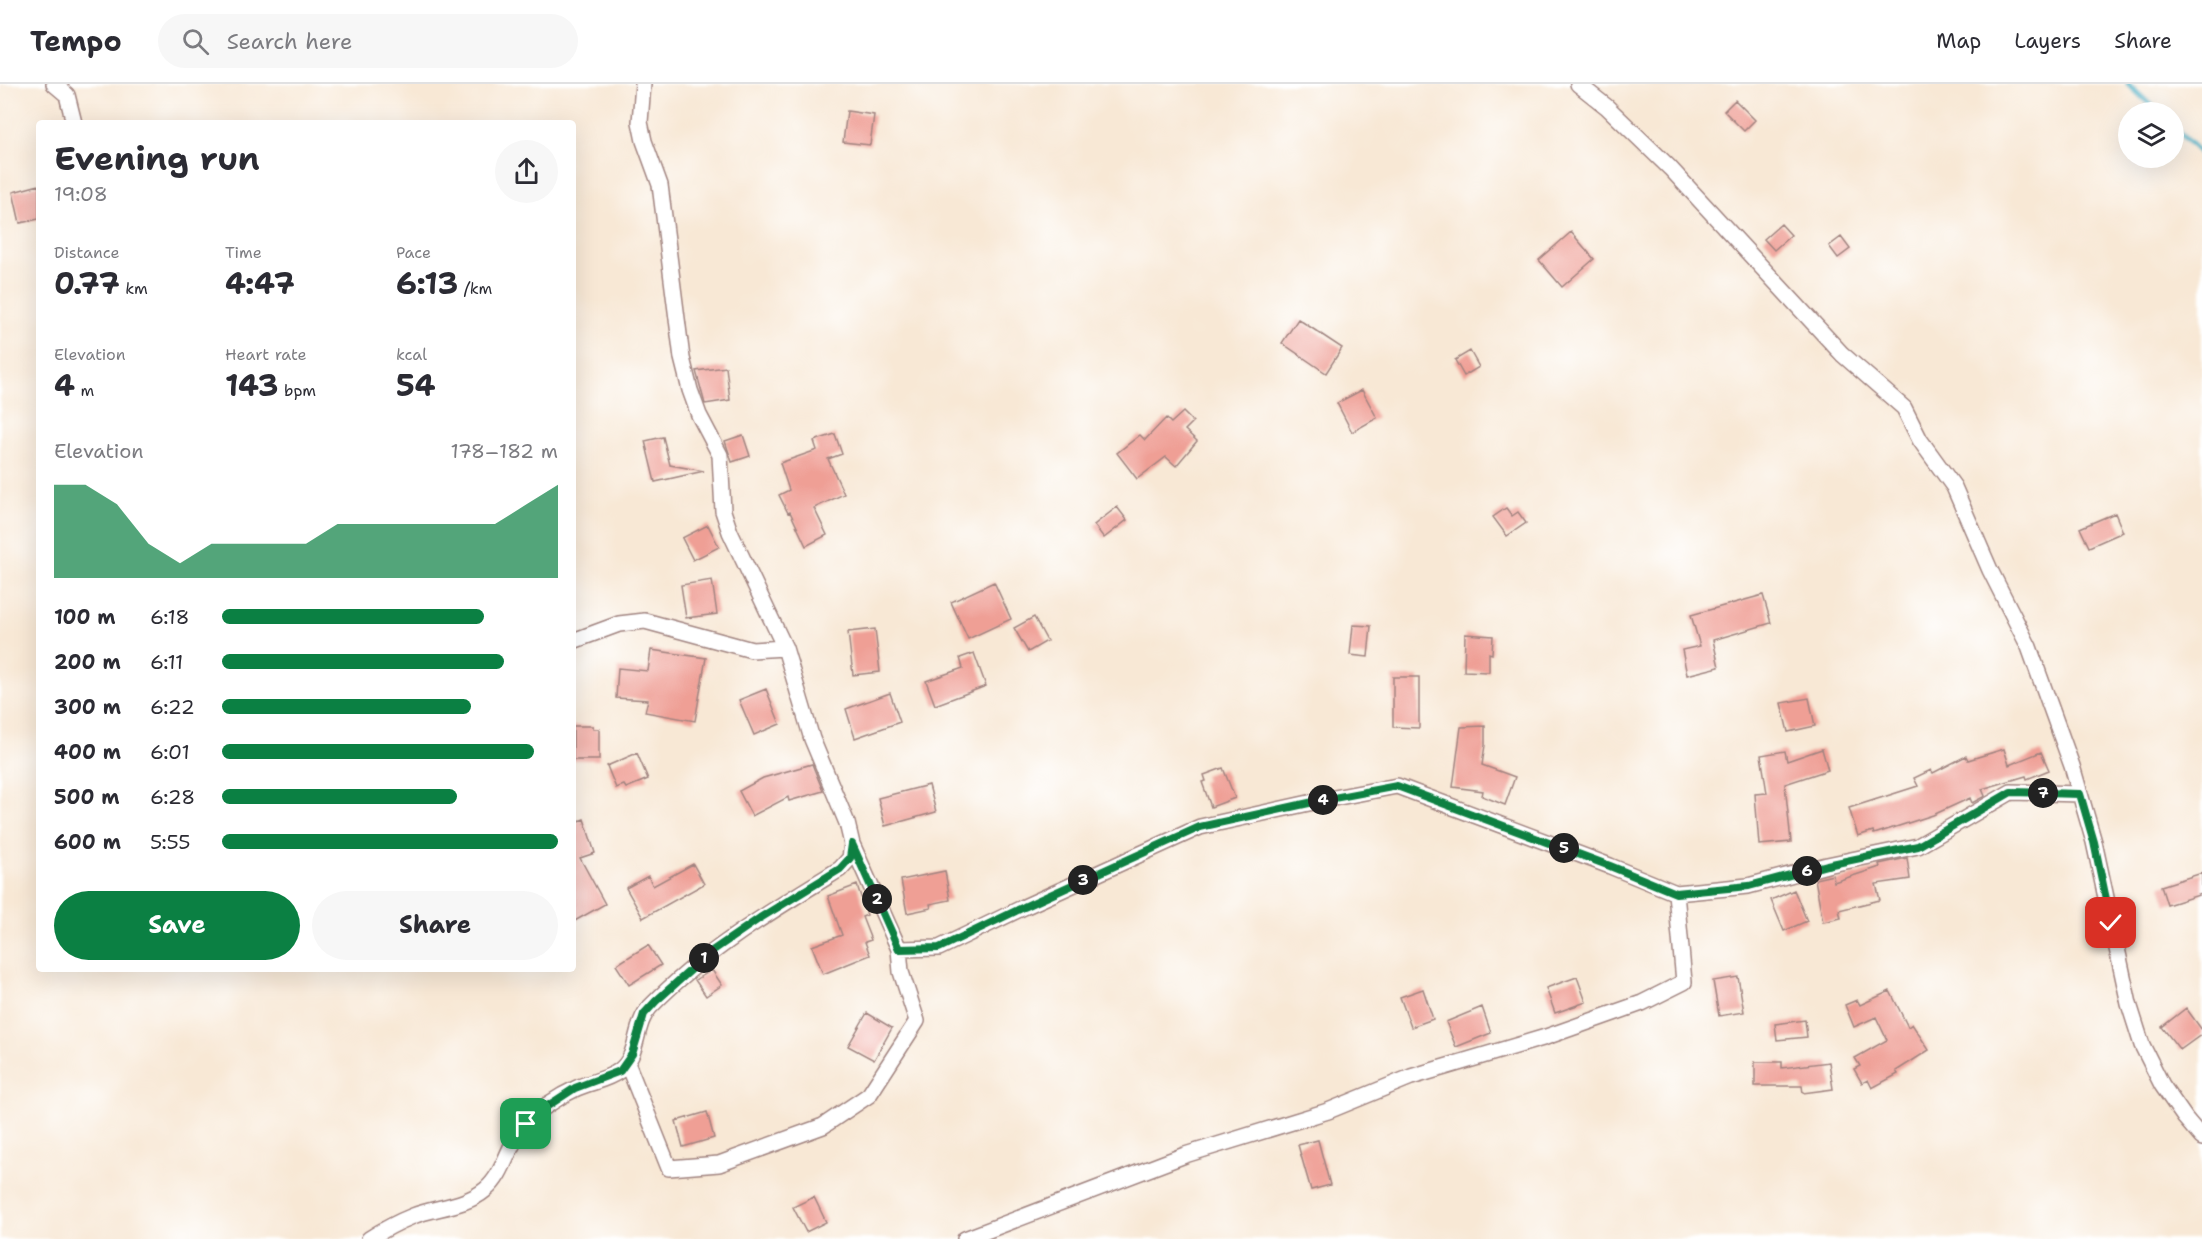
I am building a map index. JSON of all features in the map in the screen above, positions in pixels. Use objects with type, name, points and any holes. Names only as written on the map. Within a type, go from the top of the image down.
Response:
[{"type":"street","points":[[54,84],[67,95],[73,120]]},
{"type":"street","points":[[627,1064],[669,1168],[719,1164],[823,1126],[869,1095],[917,1021],[901,972],[899,949],[852,844],[847,823],[812,739],[785,648],[730,532],[723,511],[720,455],[699,415],[682,358],[660,185],[644,141],[640,122],[643,84]]},
{"type":"street","points":[[1578,84],[1607,107],[1662,161],[1842,354],[1904,408],[1920,440],[1954,487],[1990,570],[2029,647],[2072,766],[2094,842],[2129,1005],[2142,1045],[2162,1085],[2202,1138]]},
{"type":"street","points":[[576,640],[619,624],[645,621],[752,650],[785,648]]},
{"type":"street","points":[[899,949],[939,948],[1200,827],[1397,786],[1599,861],[1676,893],[1749,886],[1827,865],[1918,846],[2011,792],[2080,794]]},
{"type":"street","points":[[369,1239],[414,1216],[469,1200],[485,1190],[495,1180],[515,1138],[526,1124],[543,1109],[575,1088],[620,1071],[627,1064],[644,1014],[656,1001],[712,951],[760,918],[840,869],[850,858],[852,844]]},
{"type":"street","points":[[965,1239],[1185,1155],[1328,1111],[1412,1077],[1546,1037],[1642,1003],[1684,982],[1676,893]]},
{"type":"building","points":[[1735,100],[1755,120],[1744,131],[1724,111]]},
{"type":"building","points":[[847,111],[874,115],[870,145],[843,142]]},
{"type":"building","points":[[36,186],[36,220],[20,223],[13,192]]},
{"type":"building","points":[[1781,224],[1791,235],[1774,250],[1764,239]]},
{"type":"building","points":[[1571,232],[1594,259],[1562,287],[1539,260]]},
{"type":"building","points":[[1841,237],[1850,249],[1838,258],[1829,246]]},
{"type":"building","points":[[1298,319],[1342,348],[1326,373],[1282,343]]},
{"type":"building","points":[[1470,351],[1479,367],[1464,376],[1455,360]]},
{"type":"building","points":[[726,367],[730,400],[705,404],[696,371]]},
{"type":"building","points":[[1362,390],[1377,418],[1352,432],[1337,403]]},
{"type":"building","points":[[1183,412],[1193,422],[1185,430],[1197,441],[1176,466],[1166,457],[1137,479],[1117,453],[1140,435],[1145,440],[1166,418],[1171,423]]},
{"type":"building","points":[[835,434],[842,454],[828,459],[844,494],[814,508],[827,535],[806,546],[779,495],[789,490],[780,463],[817,450],[814,441]]},
{"type":"building","points":[[743,435],[750,456],[732,462],[725,441]]},
{"type":"building","points":[[663,437],[670,465],[704,471],[655,482],[645,441]]},
{"type":"building","points":[[1117,507],[1127,520],[1104,538],[1094,525]]},
{"type":"building","points":[[1506,508],[1512,516],[1518,512],[1526,523],[1507,536],[1493,517]]},
{"type":"building","points":[[2115,513],[2123,532],[2089,547],[2080,528]]},
{"type":"building","points":[[708,525],[719,547],[693,560],[682,538]]},
{"type":"building","points":[[712,580],[717,614],[686,618],[681,585]]},
{"type":"building","points":[[994,582],[1011,619],[968,639],[951,602]]},
{"type":"building","points":[[1763,595],[1771,623],[1713,640],[1719,667],[1687,675],[1682,650],[1700,646],[1691,615]]},
{"type":"building","points":[[1034,617],[1047,641],[1028,652],[1014,628]]},
{"type":"building","points":[[1353,625],[1371,626],[1368,657],[1350,655]]},
{"type":"building","points":[[875,629],[880,672],[853,675],[848,632]]},
{"type":"building","points":[[1465,634],[1493,636],[1492,654],[1489,653],[1489,672],[1464,671]]},
{"type":"building","points":[[651,650],[706,658],[695,721],[645,712],[648,700],[616,698],[618,668],[648,671]]},
{"type":"building","points":[[974,653],[986,686],[935,705],[926,681],[963,668],[960,658]]},
{"type":"building","points":[[1393,677],[1419,677],[1419,728],[1393,727]]},
{"type":"building","points":[[766,689],[780,724],[754,735],[739,700]]},
{"type":"building","points":[[890,693],[900,722],[855,738],[846,709]]},
{"type":"building","points":[[1809,698],[1815,726],[1788,732],[1781,703]]},
{"type":"building","points":[[576,726],[593,726],[593,729],[599,729],[599,760],[576,760]]},
{"type":"building","points":[[1485,726],[1482,765],[1515,777],[1505,805],[1482,796],[1483,791],[1453,787],[1461,727]]},
{"type":"building","points":[[1822,749],[1828,770],[1785,784],[1791,842],[1759,845],[1755,794],[1767,793],[1761,755],[1785,751],[1787,761]]},
{"type":"building","points":[[2004,749],[2009,765],[2041,752],[2049,770],[2027,779],[2026,776],[1982,789],[1985,796],[1972,803],[1970,798],[1933,815],[1874,834],[1873,831],[1858,836],[1849,808],[1918,786],[1914,778],[1931,770],[1933,773],[1966,756],[1968,760]]},
{"type":"building","points":[[637,753],[648,779],[626,788],[624,785],[616,788],[607,766]]},
{"type":"building","points":[[812,764],[823,791],[789,801],[788,797],[752,816],[739,791],[763,778]]},
{"type":"building","points":[[1223,768],[1235,798],[1211,807],[1202,782],[1206,781],[1204,775]]},
{"type":"building","points":[[929,785],[936,812],[885,826],[878,798]]},
{"type":"building","points":[[584,819],[595,853],[580,858],[605,904],[576,920],[576,822]]},
{"type":"building","points":[[1907,858],[1910,879],[1876,884],[1880,900],[1839,910],[1841,918],[1823,922],[1815,879],[1833,875],[1834,882],[1880,867],[1879,864]]},
{"type":"building","points":[[693,864],[704,884],[643,918],[626,888],[648,876],[653,886]]},
{"type":"building","points":[[945,871],[950,900],[930,904],[931,908],[907,913],[901,880]]},
{"type":"building","points":[[2202,873],[2202,894],[2167,905],[2161,886]]},
{"type":"building","points":[[857,885],[867,915],[862,917],[871,940],[865,942],[870,955],[823,974],[812,946],[842,935],[828,896]]},
{"type":"building","points":[[1794,890],[1807,921],[1784,931],[1771,900]]},
{"type":"building","points":[[648,945],[661,965],[629,985],[616,965]]},
{"type":"building","points":[[712,970],[722,985],[706,996],[695,980]]},
{"type":"building","points":[[1577,977],[1586,1002],[1555,1013],[1546,988]]},
{"type":"building","points":[[1738,977],[1744,1012],[1719,1016],[1713,981]]},
{"type":"building","points":[[1423,989],[1433,1019],[1411,1027],[1400,997]]},
{"type":"building","points":[[1890,991],[1908,1027],[1912,1024],[1929,1050],[1896,1071],[1898,1074],[1872,1088],[1868,1080],[1862,1083],[1854,1069],[1860,1066],[1855,1058],[1887,1040],[1876,1017],[1854,1027],[1845,1005],[1857,1000],[1860,1005]]},
{"type":"building","points":[[1482,1007],[1491,1033],[1456,1047],[1446,1022]]},
{"type":"building","points":[[2186,1008],[2202,1030],[2202,1034],[2180,1050],[2162,1027]]},
{"type":"building","points":[[867,1013],[892,1028],[874,1060],[848,1046]]},
{"type":"building","points":[[1805,1020],[1807,1037],[1777,1040],[1775,1024]]},
{"type":"building","points":[[1755,1062],[1782,1062],[1782,1068],[1829,1062],[1833,1089],[1803,1093],[1802,1086],[1755,1086]]},
{"type":"building","points":[[707,1112],[714,1138],[683,1147],[676,1121]]},
{"type":"building","points":[[1318,1140],[1330,1185],[1311,1190],[1298,1145]]},
{"type":"building","points":[[814,1197],[826,1222],[806,1232],[793,1207]]},
{"type":"waterway","points":[[2128,84],[2147,102]]},
{"type":"waterway","points":[[2184,138],[2202,155]]},
{"type":"route","points":[[526,1124],[543,1109],[575,1088],[620,1071],[632,1054],[644,1014],[656,1001],[712,951],[760,918],[840,869],[850,858],[852,844],[899,949],[939,948],[1200,827],[1397,786],[1676,893],[1749,886],[1827,865],[1918,846],[2011,792],[2080,794],[2094,842],[2111,923]]}]
